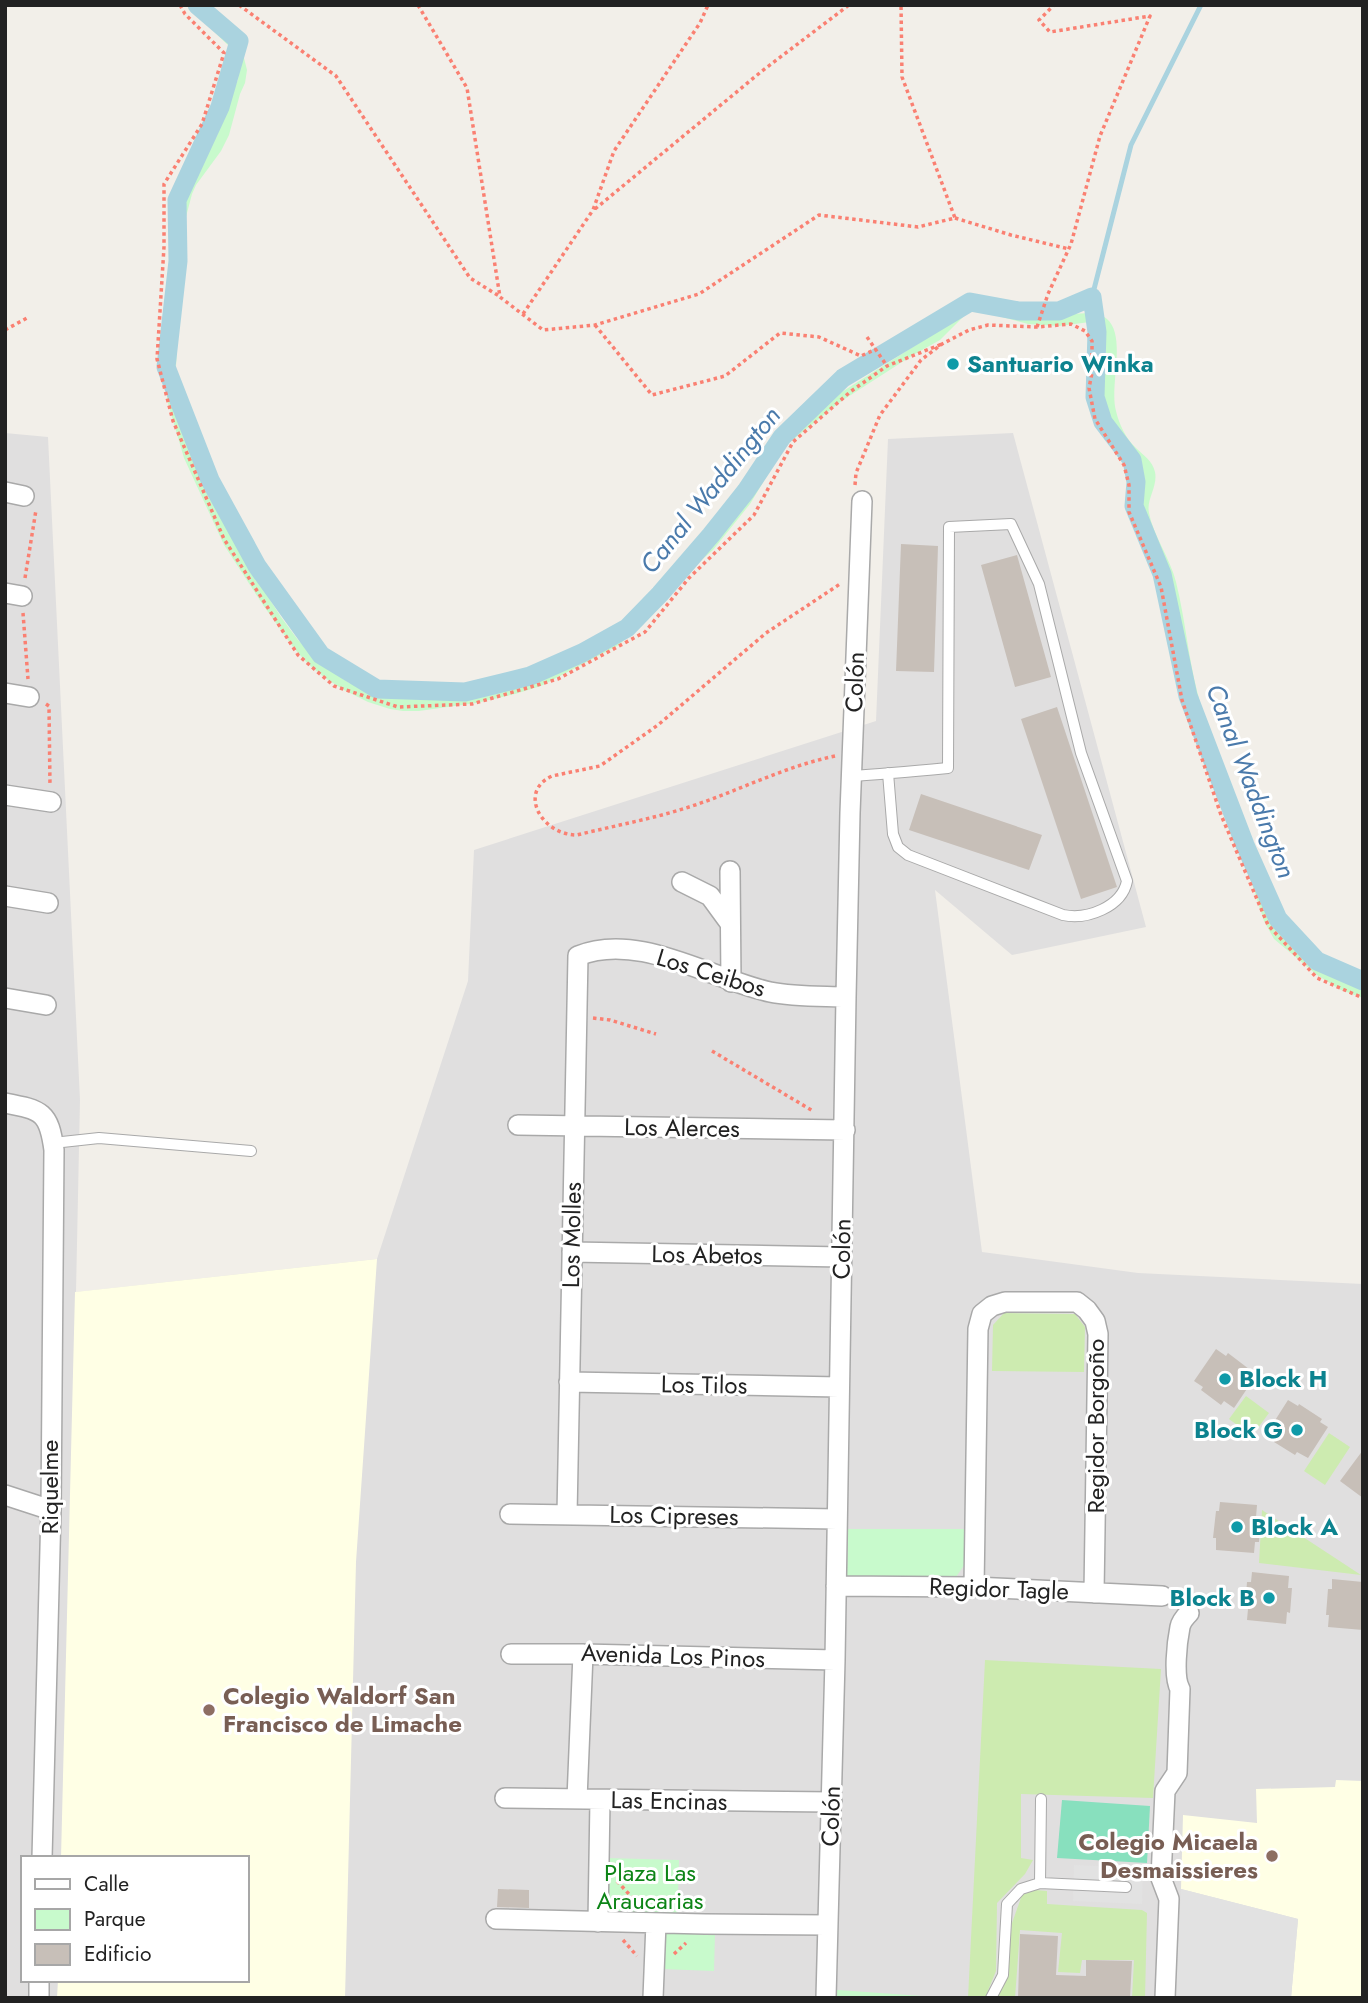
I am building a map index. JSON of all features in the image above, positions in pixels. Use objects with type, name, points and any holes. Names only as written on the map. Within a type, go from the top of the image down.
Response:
[{"type":"street","name":"Colón","points":[[825,1998],[832,1802],[852,752],[862,501]]},
{"type":"street","points":[[5,693],[29,697]]},
{"type":"street","points":[[5,795],[51,802]]},
{"type":"street","points":[[730,871],[731,982]]},
{"type":"street","points":[[682,882],[710,896],[729,922]]},
{"type":"street","points":[[5,895],[48,903]]},
{"type":"street","name":"Los Ceibos","points":[[578,956],[592,950],[636,950],[773,993],[846,997]]},
{"type":"street","name":"Los Molles","points":[[566,1515],[578,956]]},
{"type":"street","points":[[5,998],[46,1005]]},
{"type":"street","name":"Riquelme","points":[[5,1103],[37,1111],[46,1118],[53,1143],[51,1510],[42,1856]]},
{"type":"street","name":"Los Alerces","points":[[519,1125],[845,1130]]},
{"type":"street","name":"Los Abetos","points":[[572,1252],[842,1257]]},
{"type":"street","name":"Regidor Borgoño","points":[[974,1587],[978,1329],[982,1314],[1004,1301],[1077,1302],[1095,1321],[1098,1334],[1094,1593]]},
{"type":"street","name":"Los Tilos","points":[[569,1382],[839,1387]]},
{"type":"street","points":[[5,1495],[51,1510]]},
{"type":"street","name":"Los Cipreses","points":[[510,1514],[837,1519]]},
{"type":"street","name":"Regidor Tagle","points":[[836,1586],[974,1587],[1094,1593],[1177,1604],[1180,1625],[1176,1682],[1180,1689],[1177,1773],[1165,1791],[1161,1878],[1170,1899],[1165,1998]]},
{"type":"street","name":"Avenida Los Pinos","points":[[512,1654],[835,1660]]},
{"type":"street","points":[[577,1799],[583,1654]]},
{"type":"street","name":"Las Encinas","points":[[505,1798],[832,1802]]},
{"type":"street","points":[[600,1800],[599,1862],[603,1922]]},
{"type":"street","points":[[496,1919],[827,1925]]},
{"type":"street","points":[[653,1998],[656,1923]]},
{"type":"lane","points":[[852,776],[888,773],[948,768],[949,527],[1011,524],[1039,584],[1081,752],[1127,881],[1122,895],[1114,903],[1083,916],[1063,915],[902,852],[894,841],[888,773]]},
{"type":"lane","points":[[53,1143],[99,1138],[251,1152]]},
{"type":"lane","points":[[1040,1883],[1041,1799]]},
{"type":"lane","points":[[990,1998],[1003,1975],[1007,1904],[1021,1889],[1040,1883],[1126,1887]]},
{"type":"path","points":[[180,5],[184,14],[223,52],[202,124],[164,184],[164,247],[157,359],[173,421],[224,539],[298,655],[334,686],[398,707],[472,704],[558,679],[645,632],[690,578],[754,515],[793,442],[850,392],[887,366],[969,330],[988,325],[1037,327],[1070,324],[1085,331],[1092,341],[1089,388],[1095,419],[1124,464],[1129,485],[1129,512],[1161,587],[1182,700],[1221,815],[1268,925],[1317,978],[1363,998]]},
{"type":"path","points":[[239,5],[336,76],[470,278],[543,330],[595,325],[699,295],[819,215],[918,227],[955,218],[1069,249]]},
{"type":"path","points":[[418,5],[467,88],[500,297]]},
{"type":"path","points":[[523,314],[593,210],[614,151],[700,23],[708,5]]},
{"type":"path","points":[[593,210],[762,71],[849,5]]},
{"type":"path","points":[[901,5],[902,76],[955,218]]},
{"type":"path","points":[[1037,327],[1048,294],[1069,249],[1100,136],[1150,16],[1049,32],[1039,20],[1054,5]]},
{"type":"path","points":[[5,330],[27,318]]},
{"type":"path","points":[[595,325],[652,395],[725,376],[780,333],[819,337],[861,356],[876,349]]},
{"type":"path","points":[[867,337],[887,366]]},
{"type":"path","points":[[862,501],[855,487],[856,473],[880,415],[921,360],[942,344]]},
{"type":"path","points":[[15,494],[36,506],[14,594],[29,697],[49,706],[51,802]]},
{"type":"path","points":[[852,752],[803,764],[665,814],[577,835],[567,835],[549,827],[542,819],[536,800],[537,790],[545,779],[600,766],[658,725],[766,633],[859,572]]},
{"type":"path","points":[[577,1017],[610,1020],[656,1034]]},
{"type":"path","points":[[712,1051],[845,1130]]},
{"type":"path","points":[[599,1862],[656,1923]]},
{"type":"path","points":[[603,1922],[653,1974],[705,1924]]},
{"type":"shaded area","points":[[5,433],[48,437],[80,1100],[76,1292],[377,1259],[468,981],[474,850],[876,721],[888,439],[1013,433],[1146,927],[1012,955],[935,890],[982,1252],[1138,1273],[1363,1284],[1363,1998],[5,1998]]},
{"type":"shaded area","name":"Colegio Waldorf San Francisco de Limache","points":[[377,1259],[356,1562],[345,1998],[57,1998],[58,1982],[248,1982],[248,1856],[61,1856],[75,1292]]},
{"type":"shaded area","name":"Colegio Micaela Desmaissieres","points":[[1336,1780],[1363,1781],[1363,1998],[1291,1998],[1298,1919],[1181,1889],[1183,1815],[1257,1823],[1256,1789],[1335,1787]]},
{"type":"shaded area","points":[[1074,1865],[1143,1868],[1142,1904],[1073,1901]]},
{"type":"shaded area","points":[[1181,1889],[1298,1919],[1291,1998],[1175,1998]]},
{"type":"green space","points":[[194,5],[207,5],[241,46],[247,70],[229,135],[221,151],[196,185],[183,228],[175,387],[179,414],[194,456],[239,552],[281,617],[298,640],[321,663],[349,683],[400,699],[426,699],[493,687],[590,652],[613,638],[665,582],[721,528],[784,435],[815,409],[927,338],[948,322],[964,302],[979,296],[1039,316],[1085,313],[1101,316],[1113,327],[1116,337],[1114,400],[1117,416],[1129,440],[1154,468],[1155,483],[1149,503],[1151,521],[1176,582],[1194,677],[1209,733],[1270,911],[1278,927],[1294,946],[1328,971],[1363,989],[1363,998],[1341,990],[1317,975],[1274,939],[1264,921],[1202,743],[1164,569],[1138,512],[1144,477],[1138,466],[1124,454],[1109,427],[1103,392],[1106,351],[1104,338],[1097,324],[1028,324],[981,308],[970,310],[940,340],[840,402],[785,446],[750,504],[713,550],[690,570],[633,633],[617,646],[541,686],[476,703],[403,711],[368,702],[344,690],[307,663],[263,605],[224,545],[184,458],[167,400],[172,226],[175,210],[184,179],[217,136],[227,102],[238,80],[239,69],[232,49],[204,22]]},
{"type":"green space","points":[[1004,1313],[1075,1314],[1085,1327],[1084,1372],[992,1371],[993,1325]]},
{"type":"green space","points":[[1246,1396],[1269,1413],[1252,1436],[1229,1419]]},
{"type":"green space","points":[[1329,1433],[1350,1447],[1325,1485],[1304,1471]]},
{"type":"green space","points":[[1262,1510],[1361,1575],[1259,1563]]},
{"type":"green space","points":[[848,1529],[964,1529],[965,1564],[956,1577],[851,1578],[847,1575]]},
{"type":"green space","points":[[985,1660],[1161,1669],[1153,1798],[1021,1794],[1021,1858],[1033,1860],[1025,1874],[997,1903],[996,1971],[985,1998],[968,1998]]},
{"type":"green space","points":[[1062,1800],[1150,1806],[1147,1863],[1057,1858]]},
{"type":"green space","name":"Plaza Las Araucarias","points":[[607,1858],[679,1860],[677,1933],[715,1934],[714,1971],[662,1969],[663,1915],[606,1913]]},
{"type":"green space","points":[[1035,1890],[1047,1891],[1047,1904],[1142,1910],[1147,1913],[1145,1998],[1132,1998],[1134,1960],[1082,1960],[1080,1973],[1058,1972],[1062,1933],[1020,1930],[1015,1998],[997,1998],[1007,1979],[1012,1923],[1022,1895]]},
{"type":"green space","points":[[824,1989],[950,1998],[824,1998]]},
{"type":"building","points":[[901,544],[938,546],[934,672],[896,671]]},
{"type":"building","points":[[1017,555],[1051,677],[1015,687],[981,565]]},
{"type":"building","points":[[1057,707],[1117,887],[1081,899],[1021,719]]},
{"type":"building","points":[[921,794],[1042,835],[1029,870],[909,830]]},
{"type":"building","name":"Block H","points":[[1216,1349],[1226,1356],[1228,1353],[1255,1377],[1234,1408],[1224,1401],[1221,1405],[1194,1381]]},
{"type":"building","name":"Block G","points":[[1288,1400],[1322,1419],[1320,1422],[1328,1427],[1308,1458],[1297,1452],[1295,1455],[1274,1442],[1276,1439],[1267,1433]]},
{"type":"building","points":[[1363,1450],[1363,1498],[1340,1481]]},
{"type":"building","name":"Block A","points":[[1220,1502],[1257,1505],[1256,1517],[1261,1517],[1259,1542],[1255,1542],[1254,1553],[1216,1550],[1216,1538],[1213,1538],[1216,1511],[1219,1511]]},
{"type":"building","name":"Block B","points":[[1252,1572],[1289,1576],[1288,1588],[1292,1588],[1290,1613],[1287,1612],[1286,1624],[1247,1620],[1247,1582],[1251,1582]]},
{"type":"building","points":[[1332,1579],[1363,1582],[1363,1630],[1328,1627],[1328,1589],[1332,1589]]},
{"type":"building","points":[[498,1889],[529,1890],[529,1908],[497,1907]]},
{"type":"building","points":[[1020,1934],[1058,1936],[1056,1975],[1086,1976],[1086,1960],[1132,1961],[1130,1998],[1018,1998]]},
{"type":"waterway","name":"Canal Waddington","points":[[197,5],[239,41],[220,107],[177,200],[178,261],[166,367],[210,480],[257,566],[321,655],[377,689],[465,692],[530,676],[582,653],[627,628],[660,594],[746,491],[782,437],[843,378],[970,302],[1019,311],[1059,311],[1092,297],[1097,332],[1095,397],[1103,422],[1132,460],[1136,482],[1134,506],[1162,574],[1188,696],[1245,845],[1278,919],[1317,961],[1363,981]]},
{"type":"waterway","points":[[1092,297],[1131,145],[1201,5]]},
{"type":"place","name":"Santuario Winka","points":[[953,364]]},
{"type":"place","name":"Block H","points":[[1225,1379]]},
{"type":"place","name":"Block G","points":[[1297,1430]]},
{"type":"place","name":"Block A","points":[[1237,1527]]},
{"type":"place","name":"Block B","points":[[1269,1598]]},
{"type":"place","name":"Colegio Waldorf San Francisco de Limache","points":[[209,1710]]},
{"type":"place","name":"Colegio Micaela Desmaissieres","points":[[1272,1856]]}]
